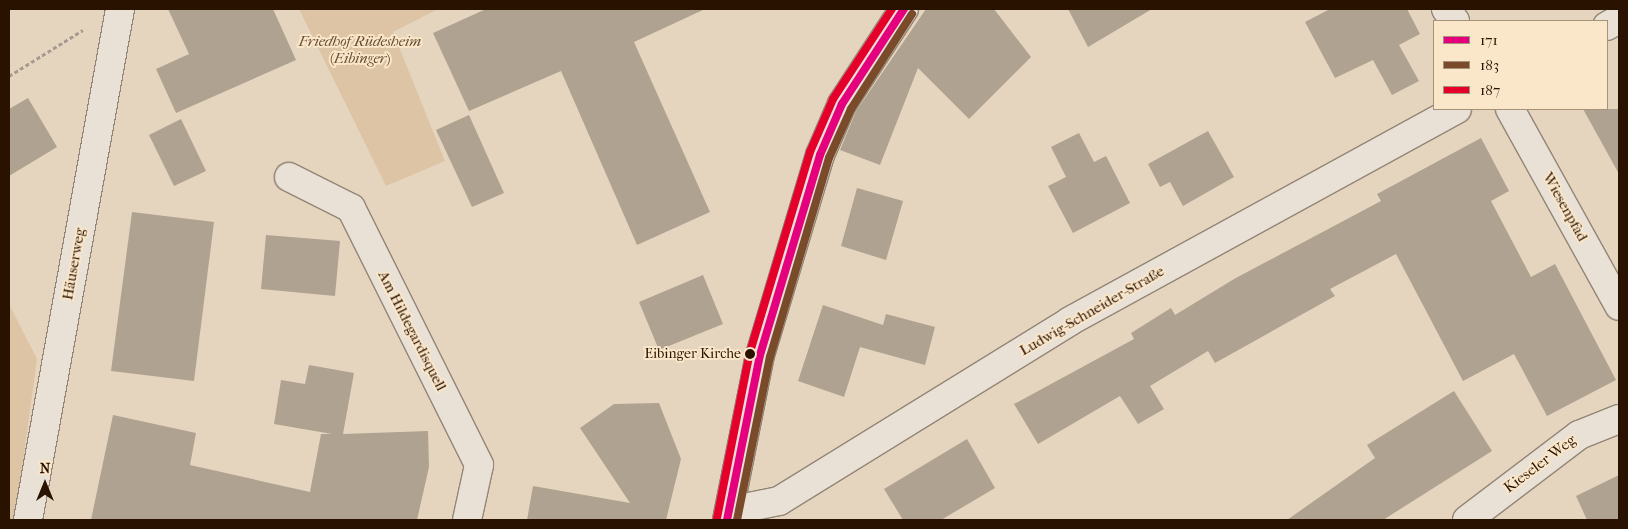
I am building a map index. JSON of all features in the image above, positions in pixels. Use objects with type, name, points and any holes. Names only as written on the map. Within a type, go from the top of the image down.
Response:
[{"type":"street","name":"Häuserweg","points":[[28,520],[120,9]]},
{"type":"street","points":[[728,515],[760,355],[817,164],[842,104],[904,9]]},
{"type":"street","points":[[1446,9],[1453,20]]},
{"type":"street","points":[[1608,25],[1619,19]]},
{"type":"street","name":"Ludwig-Schneider-Straße","points":[[728,515],[779,501],[1070,321],[1455,110]]},
{"type":"street","name":"Wiesenpfad","points":[[1511,110],[1619,306]]},
{"type":"street","name":"Am Hildegardisquell","points":[[289,178],[351,208],[479,465],[467,520]]},
{"type":"street","name":"Kieseler Weg","points":[[1467,520],[1579,435],[1619,418]]},
{"type":"path","points":[[9,76],[86,29]]},
{"type":"green space","name":"Friedhof Rüdesheim (Eibinger)","points":[[299,9],[438,9],[393,32],[445,161],[386,186]]},
{"type":"green space","points":[[9,304],[37,359],[15,520],[9,520]]},
{"type":"building","points":[[168,9],[273,9],[296,60],[176,113],[156,69],[189,54]]},
{"type":"building","points":[[486,9],[705,9],[634,42],[710,212],[637,245],[561,71],[469,111],[433,33]]},
{"type":"building","points":[[926,9],[994,9],[1031,57],[969,119],[918,68],[880,165],[840,150],[856,111]]},
{"type":"building","points":[[1068,9],[1152,9],[1088,47]]},
{"type":"building","points":[[1330,9],[1407,9],[1420,34],[1399,45],[1419,81],[1392,95],[1373,60],[1335,78],[1305,22]]},
{"type":"building","points":[[28,98],[57,147],[9,176],[9,109]]},
{"type":"building","points":[[1619,109],[1619,174],[1584,110]]},
{"type":"building","points":[[469,115],[504,193],[472,207],[436,130]]},
{"type":"building","points":[[181,119],[206,171],[174,186],[149,135]]},
{"type":"building","points":[[1208,131],[1234,177],[1183,206],[1170,182],[1160,187],[1148,164]]},
{"type":"building","points":[[1079,133],[1094,162],[1106,156],[1130,203],[1073,233],[1048,186],[1066,177],[1051,147]]},
{"type":"building","points":[[1481,138],[1509,191],[1491,201],[1531,277],[1555,264],[1616,380],[1547,416],[1514,354],[1463,381],[1396,254],[1330,289],[1335,296],[1215,363],[1208,351],[1150,386],[1164,409],[1138,424],[1120,396],[1038,444],[1014,404],[1134,339],[1131,333],[1171,308],[1175,315],[1234,279],[1381,201],[1377,194]]},
{"type":"building","points":[[857,188],[903,201],[886,260],[841,246]]},
{"type":"building","points":[[132,212],[214,222],[194,381],[111,371]]},
{"type":"building","points":[[266,235],[340,241],[335,296],[261,289]]},
{"type":"building","points":[[703,275],[723,324],[659,350],[639,302]]},
{"type":"building","points":[[823,305],[883,325],[886,314],[935,327],[925,365],[860,347],[844,397],[798,381]]},
{"type":"building","points":[[309,365],[354,373],[343,434],[428,431],[429,467],[417,520],[91,520],[113,415],[196,433],[190,465],[310,492],[321,434],[332,434],[274,424],[281,380],[305,384]]},
{"type":"building","points":[[1454,391],[1492,451],[1383,520],[1287,520],[1375,458],[1367,445]]},
{"type":"building","points":[[659,403],[681,459],[666,520],[527,520],[533,486],[630,503],[580,428],[614,404]]},
{"type":"building","points":[[967,439],[995,488],[941,520],[903,520],[884,489]]},
{"type":"building","points":[[1619,475],[1619,520],[1587,520],[1576,496]]},
{"type":"transit line","name":"187","points":[[717,518],[750,352],[810,152],[833,99],[892,9]]},
{"type":"transit line","name":"171","points":[[727,520],[760,355],[820,155],[842,104],[904,9]]},
{"type":"transit line","name":"183","points":[[737,520],[770,357],[829,158],[851,109],[912,14]]},
{"type":"place","name":"Eibinger Kirche","points":[[750,354]]}]
